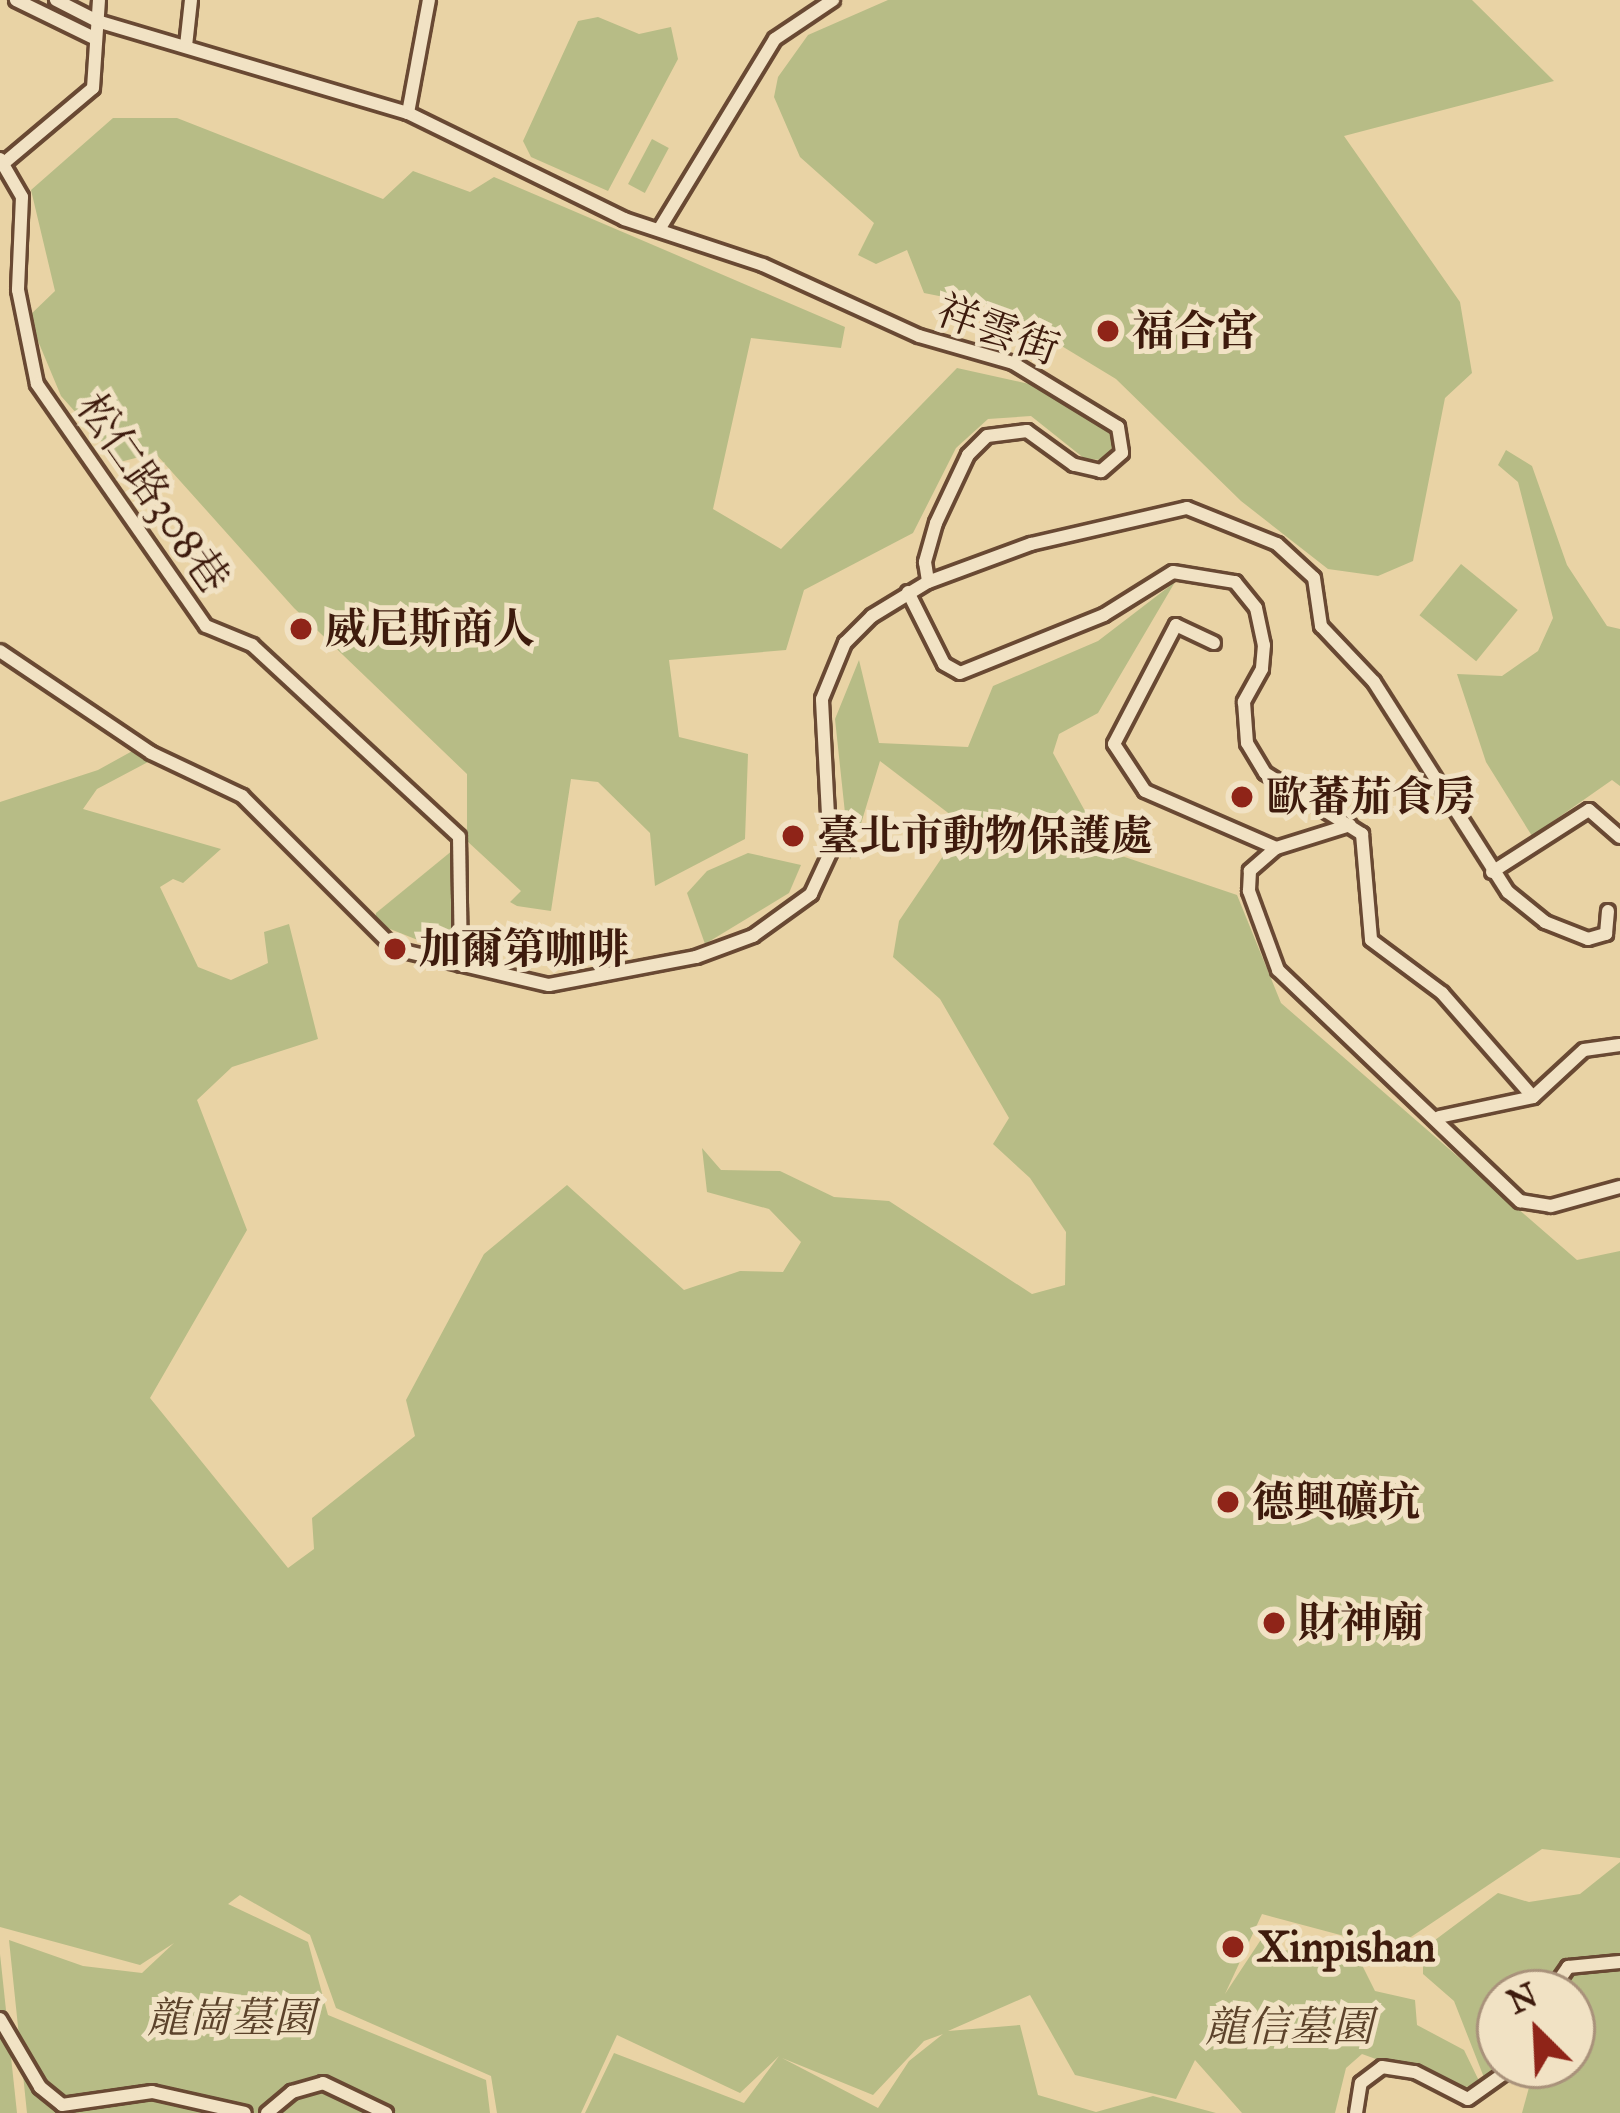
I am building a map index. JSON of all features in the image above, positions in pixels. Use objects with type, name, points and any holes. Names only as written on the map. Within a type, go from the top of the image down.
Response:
[{"type":"street","points":[[16,0],[96,39]]},
{"type":"street","points":[[56,0],[97,21],[408,113],[624,219],[659,228],[775,39],[833,0]]},
{"type":"street","points":[[2,161],[93,88],[99,0]]},
{"type":"street","points":[[186,46],[191,0]]},
{"type":"street","points":[[408,113],[429,0]]},
{"type":"street","name":"松仁路308巷","points":[[2,161],[22,197],[18,290],[38,384],[206,626],[252,645],[459,837],[461,965]]},
{"type":"street","name":"祥雲街","points":[[659,228],[763,265],[919,337],[1013,363],[1118,427],[1122,454],[1101,471],[1074,465],[1016,428],[976,445],[931,536],[928,582]]},
{"type":"street","points":[[0,651],[151,753],[242,796],[314,862],[376,935],[461,965],[549,985],[642,972],[753,936],[790,914],[830,854],[820,713],[832,668],[858,628],[928,582],[1173,507],[1229,520],[1277,544],[1314,578],[1321,626],[1374,682],[1492,872],[1572,936],[1606,934],[1608,911]]},
{"type":"street","points":[[908,592],[944,664],[960,673],[1105,615],[1173,572],[1235,582],[1256,608],[1264,645],[1262,669],[1244,702],[1247,743],[1265,772],[1350,825],[1369,849],[1371,940],[1442,993],[1533,1096]]},
{"type":"street","points":[[1214,643],[1176,625],[1114,744],[1145,791],[1276,848]]},
{"type":"street","points":[[1492,872],[1588,810],[1620,837]]},
{"type":"street","points":[[1350,825],[1276,848],[1254,865],[1248,881],[1278,970],[1337,1033],[1439,1118],[1520,1201],[1551,1207],[1620,1187]]},
{"type":"street","points":[[1439,1118],[1533,1096],[1584,1050],[1620,1045]]},
{"type":"street","points":[[1567,1969],[1620,1962]]},
{"type":"street","points":[[0,2018],[40,2087],[62,2105],[152,2092],[244,2113]]},
{"type":"street","points":[[1356,2113],[1361,2083],[1382,2067],[1415,2072],[1456,2099],[1487,2089]]},
{"type":"street","points":[[268,2113],[292,2092],[323,2083],[386,2113]]},
{"type":"green space","points":[[888,0],[1472,0],[1554,81],[1344,136],[1460,302],[1472,373],[1445,398],[1413,561],[1378,576],[1328,569],[1241,501],[1116,379],[999,308],[924,293],[907,250],[876,264],[858,255],[874,223],[800,157],[774,97],[778,77],[808,35]]},
{"type":"green space","points":[[598,17],[639,34],[671,27],[678,59],[608,191],[531,157],[523,141],[578,21]]},
{"type":"green space","points":[[113,118],[177,118],[383,199],[413,171],[470,192],[494,177],[845,327],[841,348],[751,338],[713,509],[781,549],[957,368],[1056,390],[1116,432],[1113,446],[1104,460],[1085,459],[1031,416],[988,419],[956,448],[913,533],[804,590],[786,650],[669,660],[679,737],[748,754],[745,839],[655,886],[650,833],[598,782],[571,779],[551,911],[517,906],[510,902],[521,891],[467,841],[467,774],[294,608],[155,453],[120,462],[61,396],[28,317],[55,291],[31,190]]},
{"type":"green space","points":[[652,139],[669,148],[645,193],[628,184]]},
{"type":"green space","points":[[1506,450],[1532,466],[1567,565],[1607,626],[1620,629],[1620,786],[1612,780],[1532,836],[1486,762],[1457,674],[1502,676],[1538,651],[1553,618],[1518,482],[1498,465]]},
{"type":"green space","points":[[1461,564],[1518,610],[1476,661],[1419,615]]},
{"type":"green space","points":[[1175,582],[1098,713],[1059,734],[1053,753],[1107,851],[1237,895],[1281,1003],[1577,1260],[1620,1251],[1620,1858],[1542,1849],[1393,1949],[1262,1914],[1225,1994],[1264,1935],[1276,1952],[1350,1941],[1375,1991],[1415,2000],[1417,2025],[1464,2050],[1476,2086],[1456,2088],[1362,2054],[1346,2068],[1335,2113],[1242,2113],[1195,2060],[1176,2099],[1075,2075],[1030,1995],[948,2031],[1020,2025],[1038,2095],[1096,2112],[1153,2096],[1216,2113],[585,2113],[614,2053],[744,2103],[779,2056],[740,2093],[617,2035],[581,2113],[497,2113],[491,2076],[336,2008],[310,1935],[240,1895],[228,1904],[308,1942],[328,2015],[486,2080],[490,2113],[27,2113],[9,1940],[83,1966],[142,1973],[174,1943],[140,1965],[0,1927],[0,802],[98,770],[136,749],[148,762],[97,789],[83,809],[221,849],[183,883],[173,879],[160,887],[198,967],[231,980],[268,963],[264,932],[289,924],[318,1039],[232,1067],[197,1100],[247,1230],[150,1398],[288,1568],[314,1549],[312,1518],[415,1436],[406,1400],[484,1254],[567,1185],[684,1290],[740,1271],[783,1272],[801,1242],[769,1209],[707,1192],[702,1148],[721,1170],[780,1171],[834,1197],[889,1201],[1032,1294],[1065,1285],[1066,1232],[1030,1178],[993,1144],[1009,1118],[940,999],[893,957],[899,921],[964,825],[880,761],[850,860],[835,719],[859,660],[879,743],[968,747],[993,686],[1098,641]],"holes":[[[943,2034],[909,2061],[878,2108],[782,2058],[873,2095],[924,2041]]]},
{"type":"green space","points":[[453,850],[458,956],[375,923],[376,913]]},
{"type":"green space","points":[[748,853],[801,865],[789,893],[705,944],[687,893],[707,871]]},
{"type":"green space","points":[[1620,1862],[1620,2113],[1522,2113],[1529,2089],[1596,2089],[1596,1969],[1476,1969],[1476,2057],[1454,2001],[1423,1974],[1423,1949],[1498,1893],[1529,1902],[1580,1894]]},
{"type":"green space","points":[[0,1954],[17,2113],[0,2113]]},
{"type":"place","name":"福合宮","points":[[1108,331]]},
{"type":"place","name":"威尼斯商人","points":[[301,629]]},
{"type":"place","name":"歐蕃茄食房","points":[[1242,797]]},
{"type":"place","name":"臺北市動物保護處","points":[[793,836]]},
{"type":"place","name":"加爾第咖啡","points":[[395,949]]},
{"type":"place","name":"德興礦坑","points":[[1228,1502]]},
{"type":"place","name":"財神廟","points":[[1274,1623]]},
{"type":"place","name":"Xinpishan","points":[[1233,1947]]},
{"type":"park label","name":"龍崗墓園","points":[[231,2018]]},
{"type":"park label","name":"龍信墓園","points":[[1289,2027]]}]
